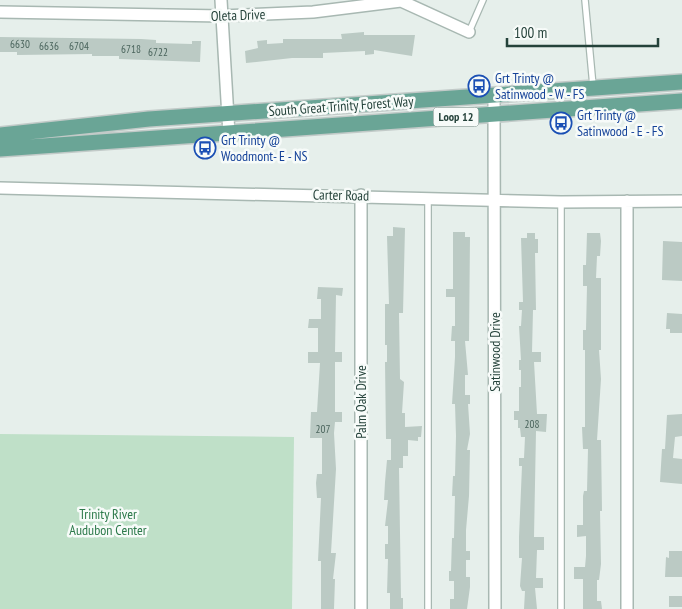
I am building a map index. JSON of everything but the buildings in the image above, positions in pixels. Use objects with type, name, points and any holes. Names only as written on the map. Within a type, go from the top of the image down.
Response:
[{"type":"main road","name":"South Great Trinity Forest Way","points":[[0,135],[149,119],[682,82]]},
{"type":"main road","name":"South Great Trinity Forest Way","points":[[0,149],[682,101]]},
{"type":"street","points":[[221,0],[229,134]]},
{"type":"street","name":"Oleta Drive","points":[[0,12],[222,16],[313,12],[401,0],[469,32]]},
{"type":"street","name":"Satinwood Drive","points":[[494,95],[495,609]]},
{"type":"street","name":"Carter Road","points":[[0,188],[561,202],[682,201]]},
{"type":"street","name":"Palm Oak Drive","points":[[361,196],[361,609]]},
{"type":"street","points":[[626,201],[627,609]]},
{"type":"lane","points":[[469,32],[483,0]]},
{"type":"lane","points":[[585,0],[594,88]]},
{"type":"lane","points":[[428,198],[428,609]]},
{"type":"lane","points":[[561,202],[561,609]]},
{"type":"green space","name":"Trinity River Audubon Center","points":[[0,434],[294,437],[292,609],[0,609]]},
{"type":"place","name":"Grt Trinty @ Satinwood - W - FS","points":[[479,86]]},
{"type":"place","name":"Grt Trinty @ Satinwood - E - FS","points":[[561,123]]},
{"type":"place","name":"Grt Trinty @ Woodmont- E - NS","points":[[205,148]]}]
